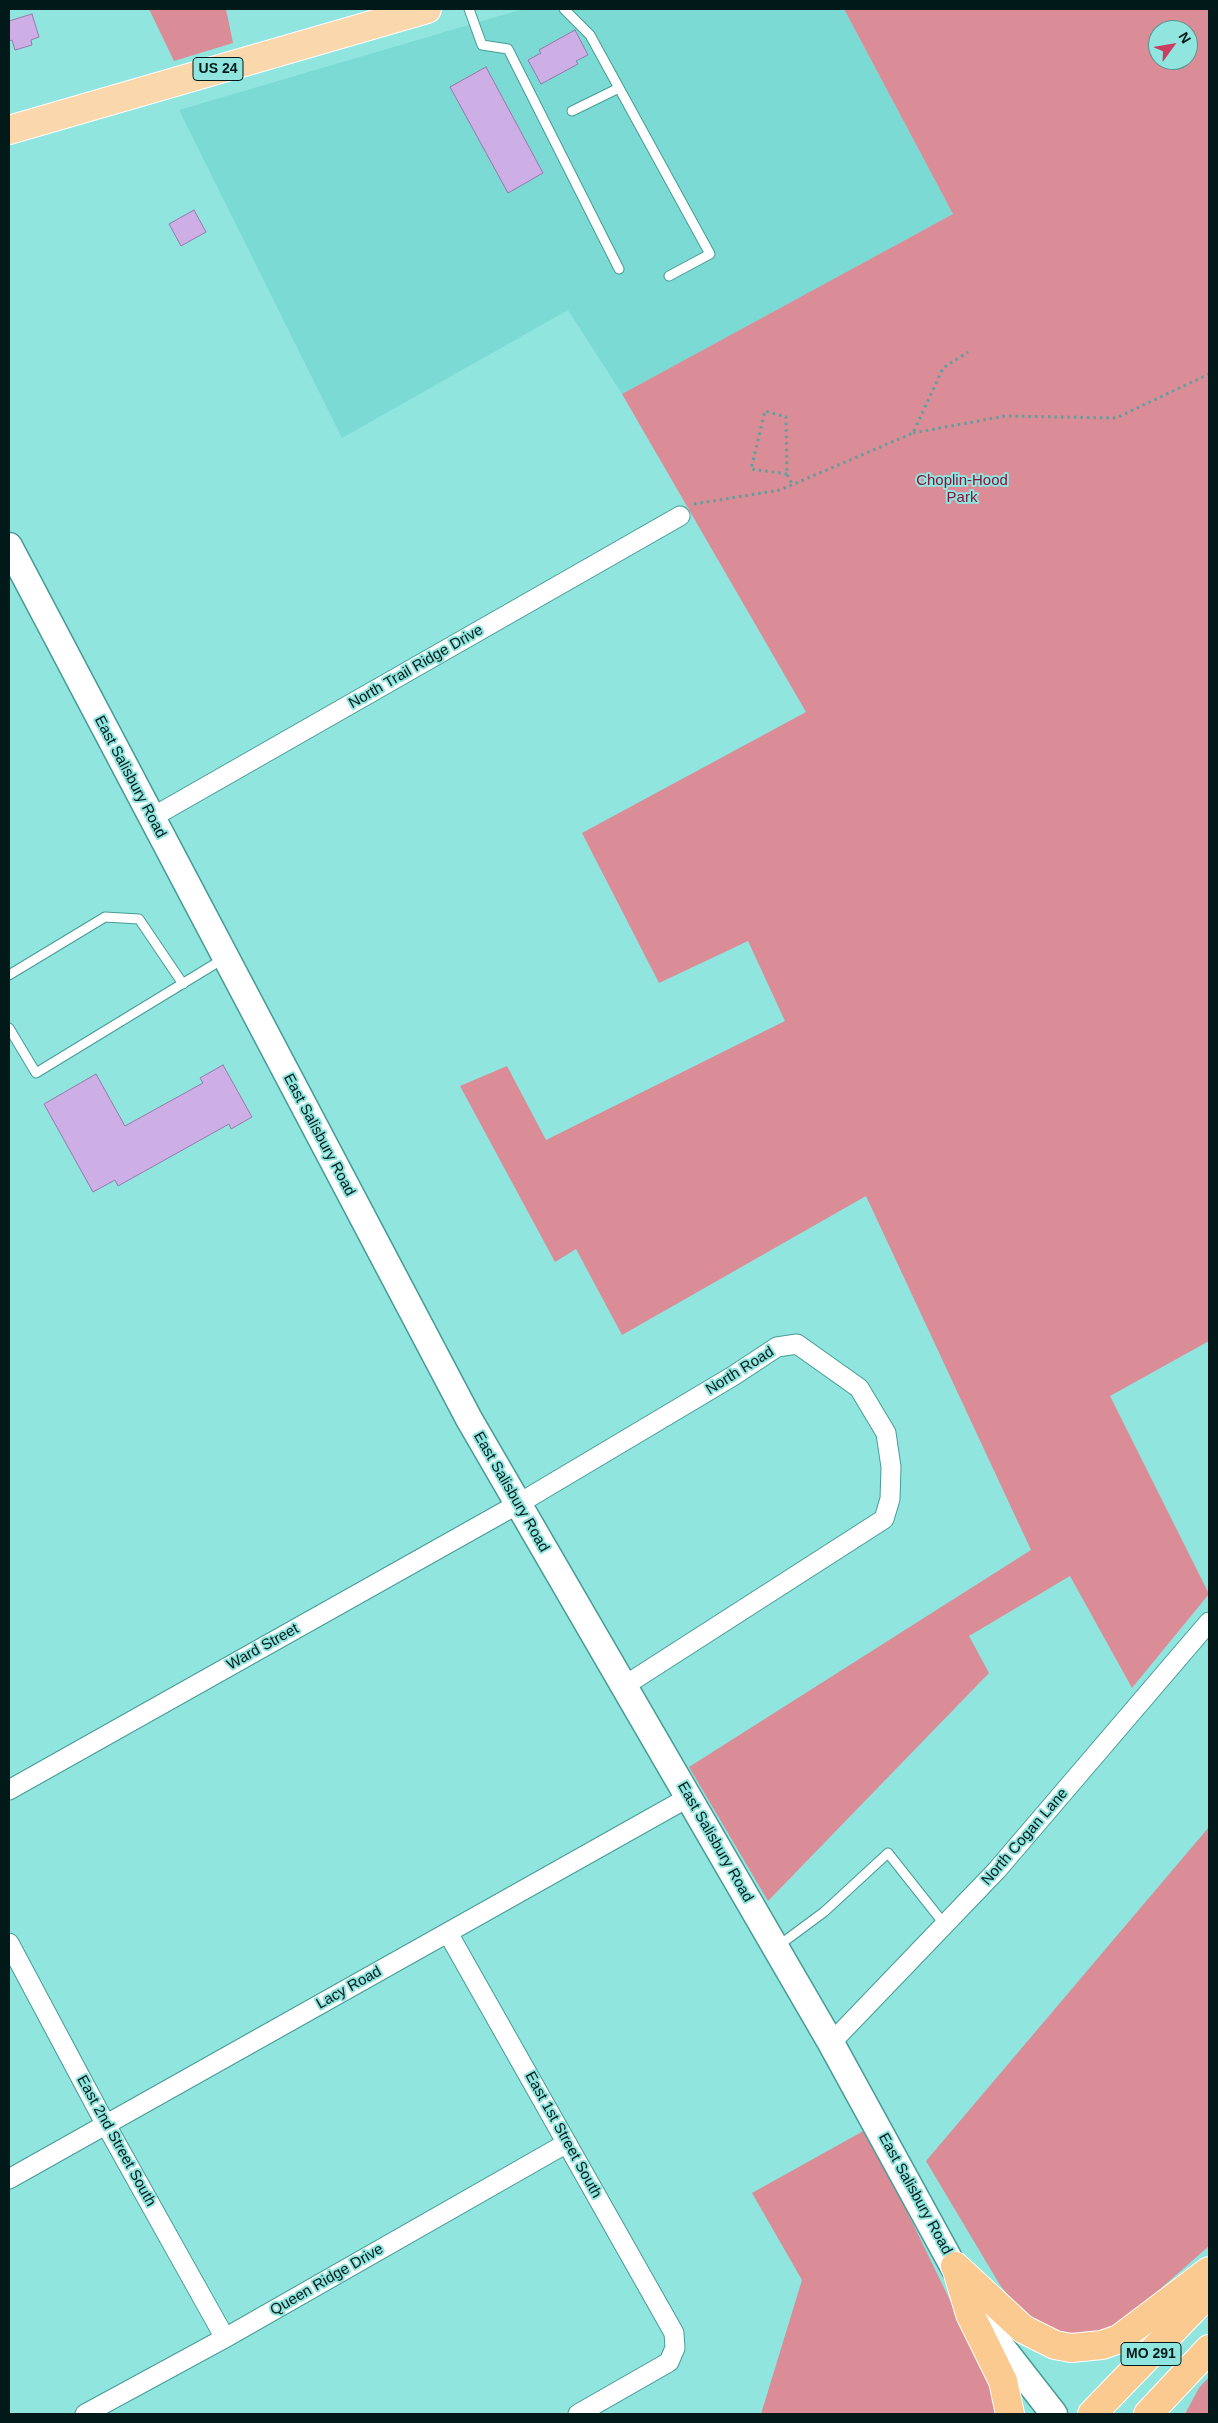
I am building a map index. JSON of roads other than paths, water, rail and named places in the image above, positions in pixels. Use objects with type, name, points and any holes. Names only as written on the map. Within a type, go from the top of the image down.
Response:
[{"type":"highway","points":[[955,2266],[1023,2329],[1055,2346],[1071,2348],[1102,2345],[1119,2339],[1209,2271]]},
{"type":"highway","points":[[955,2266],[970,2314],[1003,2381],[1010,2414]]},
{"type":"highway","name":"MO 291","points":[[1092,2414],[1209,2293]]},
{"type":"highway","points":[[1162,2414],[1174,2391],[1201,2358]]},
{"type":"highway","name":"MO 291","points":[[1148,2414],[1201,2358]]},
{"type":"main road","name":"US 24","points":[[9,130],[427,9]]},
{"type":"main road","name":"East Salisbury Road","points":[[9,546],[469,1419],[832,2043],[997,2341],[1054,2414]]},
{"type":"street","name":"North Trail Ridge Drive","points":[[152,818],[680,516]]},
{"type":"street","name":"North Road","points":[[518,1504],[733,1376],[777,1347],[797,1344],[859,1388],[886,1433],[891,1467],[890,1499],[884,1519],[624,1686]]},
{"type":"street","name":"Ward Street","points":[[9,1790],[518,1504]]},
{"type":"street","name":"North Cogan Lane","points":[[832,2043],[998,1870],[1209,1622]]},
{"type":"street","name":"Lacy Road","points":[[9,2179],[689,1797]]},
{"type":"street","name":"East 1st Street South","points":[[448,1932],[674,2333],[675,2348],[669,2362],[578,2414]]},
{"type":"street","name":"East 2nd Street South","points":[[9,1943],[106,2125],[225,2338]]},
{"type":"street","name":"Queen Ridge Drive","points":[[84,2414],[225,2338],[567,2143]]},
{"type":"lane","points":[[469,9],[482,45],[508,49],[619,269]]},
{"type":"lane","points":[[564,9],[590,35],[710,254],[669,276]]},
{"type":"lane","points":[[572,112],[619,88]]},
{"type":"lane","points":[[9,975],[105,917],[139,919],[183,984]]},
{"type":"lane","points":[[9,1028],[36,1073],[225,957]]},
{"type":"lane","points":[[776,1947],[824,1912],[888,1854],[894,1858],[945,1925]]},
{"type":"park label","name":"Choplin-Hood Park","points":[[962,490]]}]
